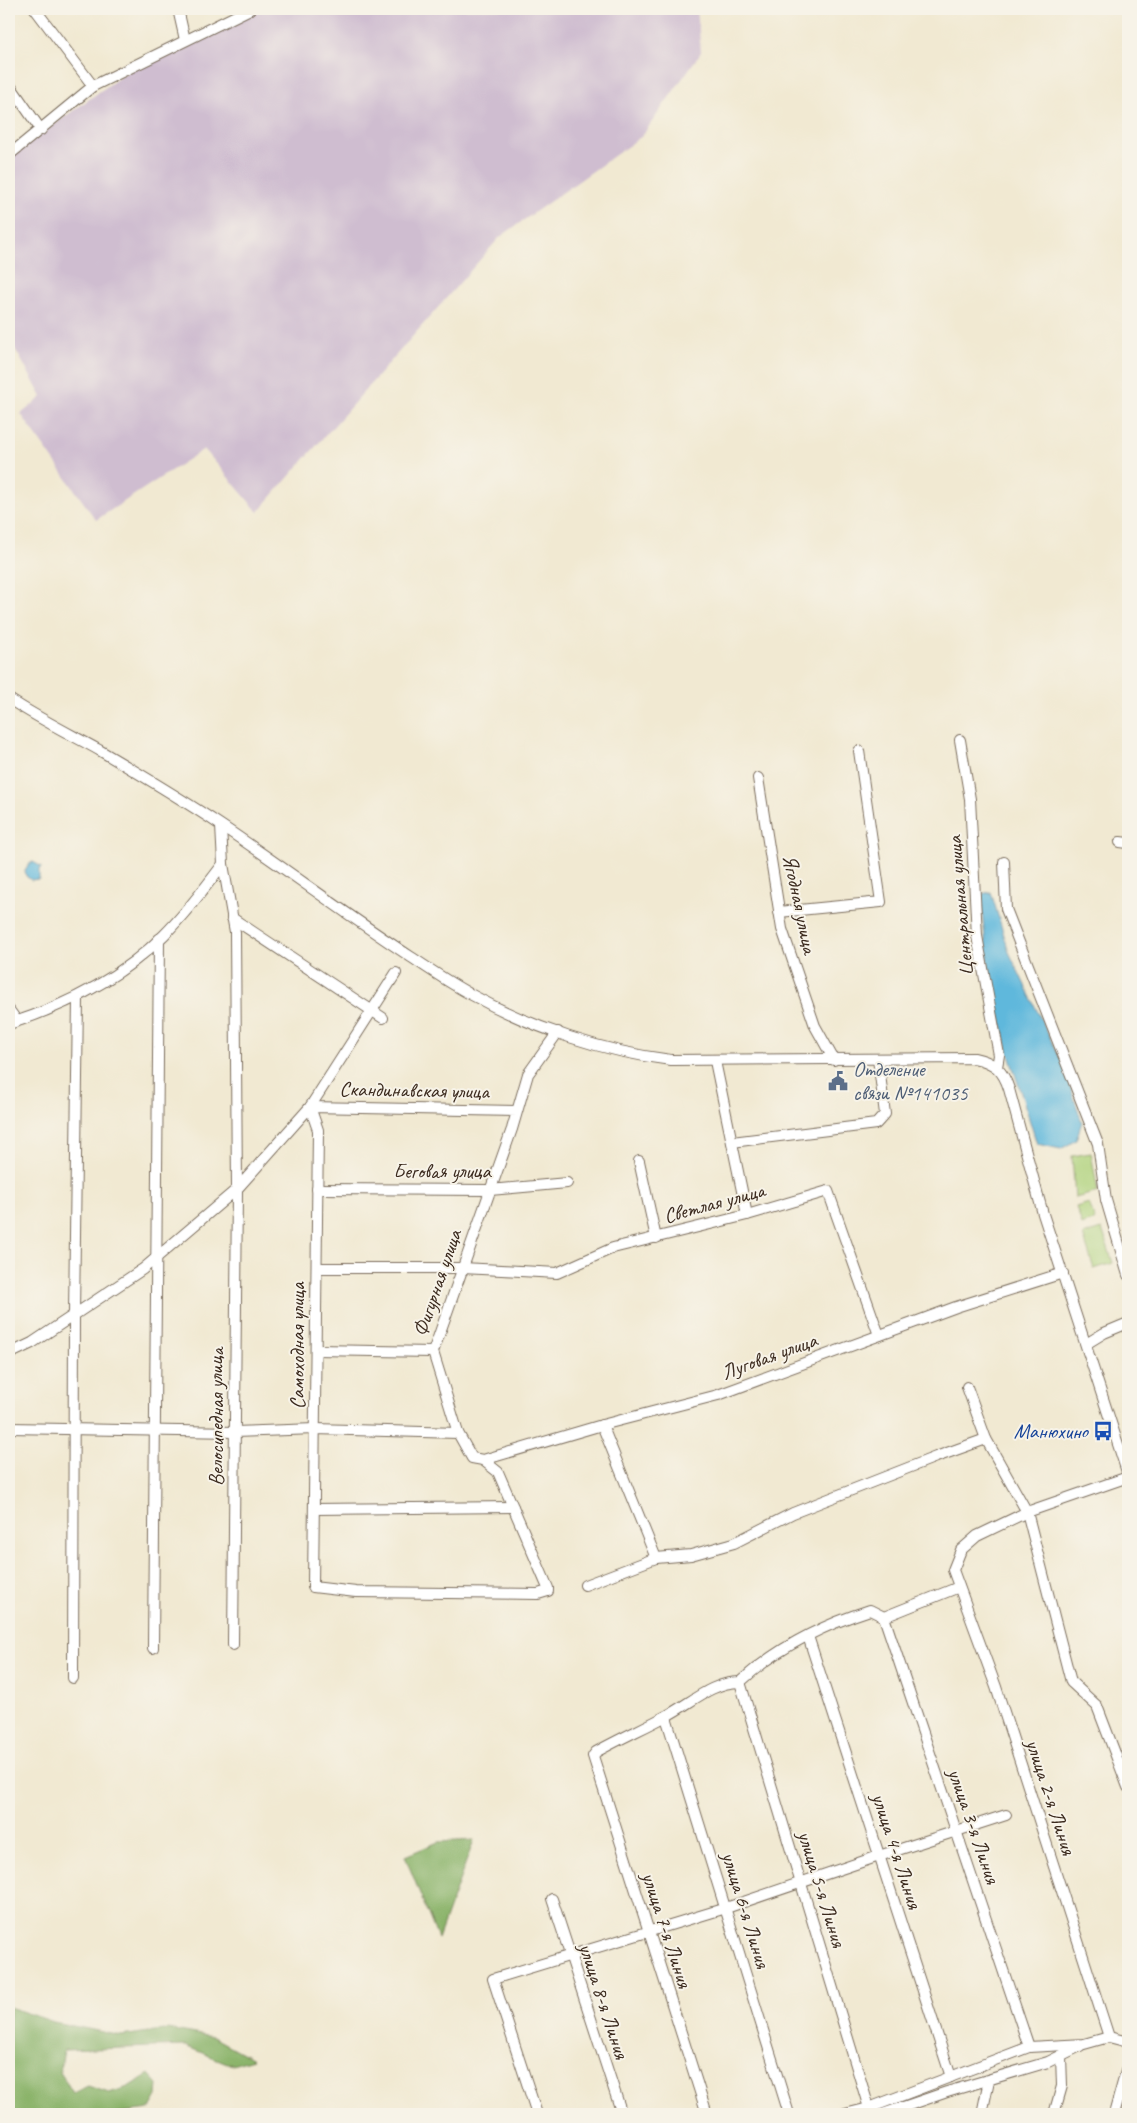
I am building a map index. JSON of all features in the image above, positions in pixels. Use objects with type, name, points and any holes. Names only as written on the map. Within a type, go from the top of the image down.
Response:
[{"type":"street","points":[[35,9],[93,86]]},
{"type":"street","points":[[178,9],[185,40]]},
{"type":"street","points":[[9,155],[93,86],[250,9]]},
{"type":"street","points":[[9,84],[41,130]]},
{"type":"street","points":[[9,699],[38,718],[100,751],[221,826],[377,934],[463,990],[518,1017],[558,1032],[608,1049],[643,1057],[671,1060],[974,1058],[989,1062],[997,1067],[1003,1074],[1009,1089],[1043,1214],[1128,1476],[1026,1512]]},
{"type":"street","name":"Центральная улица","points":[[960,740],[970,798],[978,936],[1000,1055],[997,1067]]},
{"type":"street","points":[[778,912],[881,902],[860,751]]},
{"type":"street","name":"Ягодная улица","points":[[758,778],[782,930],[815,1026],[834,1060]]},
{"type":"street","name":"Велосипедная улица","points":[[221,826],[223,864],[236,932],[237,1189],[233,1645]]},
{"type":"street","points":[[1004,862],[1006,909],[1098,1144],[1106,1200],[1128,1275]]},
{"type":"street","points":[[9,1010],[13,1023],[78,996],[134,961],[159,939],[205,888],[223,864]]},
{"type":"street","points":[[232,918],[383,1018]]},
{"type":"street","points":[[153,1648],[159,939]]},
{"type":"street","points":[[9,1354],[32,1343],[143,1269],[237,1189],[310,1107],[396,973]]},
{"type":"street","points":[[73,1678],[74,1315],[78,996]]},
{"type":"street","name":"Фигурная улица","points":[[313,1587],[356,1592],[538,1594],[548,1591],[498,1472],[483,1460],[472,1458],[458,1433],[433,1352],[517,1111],[528,1074],[558,1032]]},
{"type":"street","points":[[732,1142],[876,1124],[885,1114],[878,1059]]},
{"type":"street","points":[[715,1061],[747,1214]]},
{"type":"street","name":"Скандинавская улица","points":[[310,1107],[517,1111]]},
{"type":"street","name":"Самоходная улица","points":[[310,1107],[318,1130],[313,1587]]},
{"type":"street","points":[[639,1161],[656,1238]]},
{"type":"street","name":"Беговая улица","points":[[317,1189],[490,1190],[567,1184]]},
{"type":"street","name":"Светлая улица","points":[[317,1268],[462,1268],[557,1272],[613,1248],[828,1191],[879,1335]]},
{"type":"street","name":"Луговая улица","points":[[483,1460],[602,1425],[718,1394],[956,1307],[1063,1273]]},
{"type":"street","points":[[1086,1344],[1104,1333],[1128,1324]]},
{"type":"street","points":[[316,1350],[433,1352]]},
{"type":"street","points":[[967,1387],[986,1439],[1026,1512],[1071,1682],[1097,1706],[1128,1787]]},
{"type":"street","points":[[602,1425],[656,1558]]},
{"type":"street","points":[[9,1428],[235,1432],[315,1429],[458,1433]]},
{"type":"street","points":[[585,1585],[656,1558],[691,1554],[734,1543],[792,1513],[936,1456],[986,1439]]},
{"type":"street","points":[[314,1509],[513,1507]]},
{"type":"street","name":"улица 2-я Линия","points":[[1026,1512],[977,1536],[961,1550],[953,1570],[996,1687],[1109,2037]]},
{"type":"street","points":[[666,1716],[706,1692],[728,1682],[740,1682],[762,1663],[808,1636],[844,1619],[870,1610],[884,1617],[959,1587]]},
{"type":"street","name":"улица 3-я Линия","points":[[884,1617],[1029,2047]]},
{"type":"street","name":"улица 4-я Линия","points":[[808,1636],[950,2077]]},
{"type":"street","name":"улица 5-я Линия","points":[[740,1682],[869,2108]]},
{"type":"street","name":"улица 7-я Линия","points":[[666,1716],[645,1725],[596,1752],[593,1756],[707,2114]]},
{"type":"street","name":"улица 6-я Линия","points":[[666,1716],[789,2114]]},
{"type":"street","points":[[537,2114],[494,1978],[726,1908],[1006,1815]]},
{"type":"street","name":"улица 8-я Линия","points":[[552,1898],[622,2114]]},
{"type":"street","points":[[884,2114],[904,2111],[947,2092],[1061,2056],[1084,2044],[1109,2037],[1128,2042]]},
{"type":"street","points":[[845,2114],[869,2108],[1029,2047],[1084,2044]]},
{"type":"street","points":[[1054,2114],[1062,2086],[1061,2056]]},
{"type":"street","points":[[1114,2114],[1128,2064]]},
{"type":"street","points":[[982,2114],[989,2080]]},
{"type":"shaded area","points":[[261,9],[697,9],[701,52],[642,136],[500,237],[258,512],[204,449],[96,520],[21,414],[42,397],[9,338],[9,157],[138,64]]},
{"type":"green space","points":[[1091,1153],[1098,1192],[1075,1198],[1072,1156]]},
{"type":"green space","points":[[1089,1203],[1095,1220],[1082,1225],[1076,1207]]},
{"type":"green space","points":[[1102,1229],[1113,1263],[1094,1269],[1083,1235]]},
{"type":"green space","points":[[474,1840],[438,1939],[405,1856],[438,1842]]},
{"type":"green space","points":[[9,2007],[54,2022],[122,2036],[168,2029],[213,2037],[253,2059],[232,2065],[185,2046],[64,2050],[60,2072],[73,2093],[88,2086],[109,2093],[128,2087],[149,2074],[158,2084],[157,2097],[150,2109],[111,2114],[9,2114]]},
{"type":"water","points":[[33,862],[42,867],[39,869],[39,879],[31,880],[26,876],[25,870]]},
{"type":"water","points":[[991,892],[1009,952],[1063,1065],[1082,1122],[1076,1140],[1061,1149],[1037,1144],[1009,1055],[988,964],[980,894]]},
{"type":"place","name":"Отделение связи №141035","points":[[838,1081]]},
{"type":"place","name":"Манюхино","points":[[1103,1431]]}]
